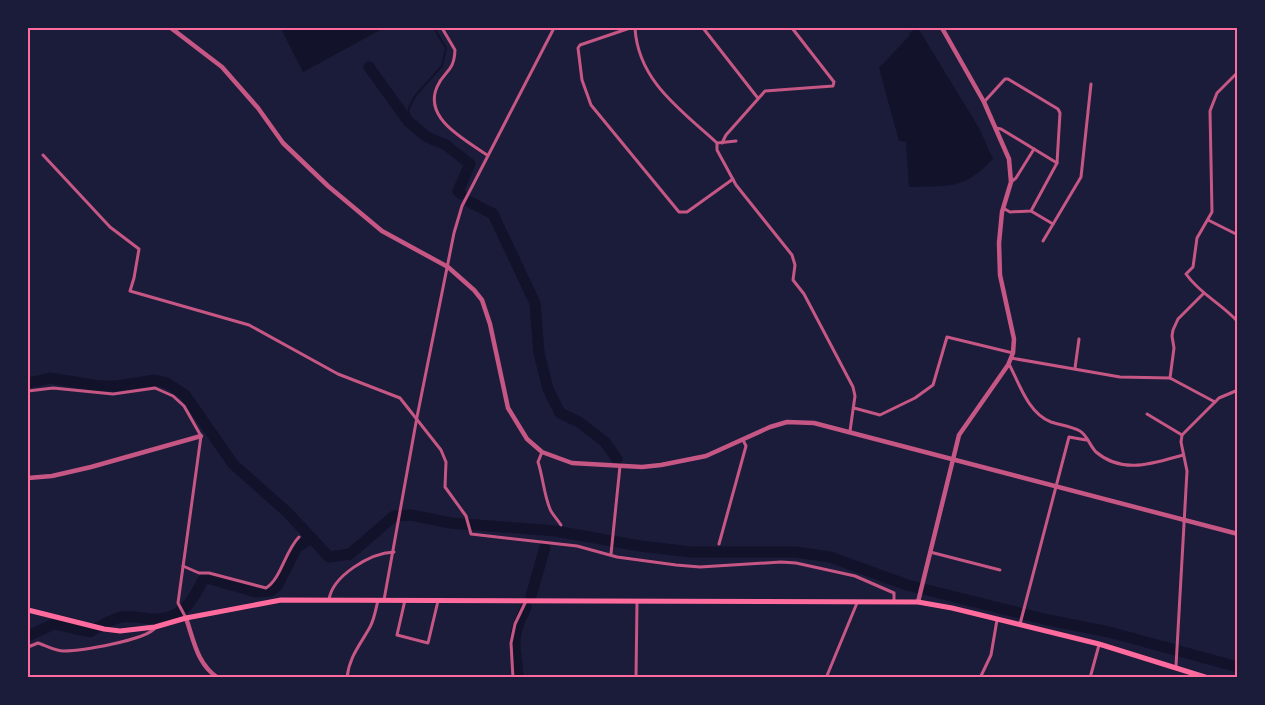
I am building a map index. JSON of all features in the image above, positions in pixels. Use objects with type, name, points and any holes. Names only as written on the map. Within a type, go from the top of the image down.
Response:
[{"type":"main road","points":[[28,610],[104,630],[120,632],[155,627],[185,617],[280,600],[858,603],[918,600],[1099,644],[1176,666],[1208,678]]},
{"type":"street","points":[[172,28],[222,67],[258,108],[283,143],[328,186],[382,231],[448,267],[462,277],[482,300],[490,324],[508,408],[527,438],[542,452],[572,463],[642,467],[706,456],[787,422],[814,422],[1238,534]]},
{"type":"street","points":[[442,28],[456,50],[451,70],[437,86],[434,97],[436,110],[440,119],[487,155]]},
{"type":"street","points":[[384,600],[402,510],[417,417],[454,233],[462,206],[554,28]]},
{"type":"street","points":[[630,28],[580,45],[578,48],[582,80],[591,105],[680,212],[687,212],[733,179]]},
{"type":"street","points":[[635,28],[638,51],[650,76],[683,114],[717,143],[736,142]]},
{"type":"street","points":[[703,28],[757,97]]},
{"type":"street","points":[[722,143],[726,135],[757,97],[765,91],[833,86],[834,82],[792,28]]},
{"type":"street","points":[[918,600],[953,458],[963,428],[1012,356],[1012,323],[1003,290],[999,256],[1004,208],[1011,182],[1010,159],[984,102],[942,28]]},
{"type":"street","points":[[1238,72],[1221,86],[1214,96],[1210,111],[1212,212],[1197,238],[1193,267],[1186,274],[1203,294],[1238,322]]},
{"type":"street","points":[[984,102],[1005,79],[1008,79],[1058,109],[1057,164],[1031,211]]},
{"type":"street","points":[[1044,241],[1081,177],[1091,84]]},
{"type":"street","points":[[996,128],[1001,129],[1057,164]]},
{"type":"street","points":[[717,143],[717,150],[733,179],[792,255],[795,265],[793,280],[804,294],[848,378],[855,396],[850,430]]},
{"type":"street","points":[[1011,182],[1034,150]]},
{"type":"street","points":[[43,155],[110,227],[139,249],[130,291],[260,330],[338,374],[400,398],[417,417],[441,450],[446,462],[445,487],[467,519],[471,534],[525,538],[578,546],[629,559],[700,567],[781,562],[796,563],[855,576],[886,587],[894,592],[894,602]]},
{"type":"street","points":[[1004,208],[1010,212],[1031,211],[1053,224]]},
{"type":"street","points":[[1208,220],[1238,234]]},
{"type":"street","points":[[1170,378],[1174,348],[1173,330],[1178,318],[1203,294]]},
{"type":"street","points":[[854,408],[880,415],[922,394],[933,385],[947,337],[1012,356],[1120,378],[1170,378],[1215,402]]},
{"type":"street","points":[[1075,368],[1079,338]]},
{"type":"street","points":[[1008,364],[1016,383],[1037,412],[1051,422],[1083,432],[1094,450],[1106,460],[1147,466],[1184,455]]},
{"type":"street","points":[[28,391],[53,388],[113,394],[156,388],[173,396],[184,406],[201,436],[178,602],[200,660],[206,669],[218,678]]},
{"type":"street","points":[[1182,435],[1219,398],[1238,390]]},
{"type":"street","points":[[1147,414],[1182,435]]},
{"type":"street","points":[[1176,666],[1187,471],[1182,435]]},
{"type":"street","points":[[28,478],[52,476],[92,467],[201,436]]},
{"type":"street","points":[[1020,624],[1069,437],[1087,440]]},
{"type":"street","points":[[719,544],[746,446],[743,440]]},
{"type":"street","points":[[542,452],[538,462],[544,480],[547,500],[550,511],[561,525]]},
{"type":"street","points":[[611,553],[620,466]]},
{"type":"street","points":[[183,566],[199,573],[209,573],[266,588],[272,584],[290,546],[299,537]]},
{"type":"street","points":[[929,551],[1000,570]]},
{"type":"street","points":[[329,600],[332,586],[370,556],[381,552],[394,552]]},
{"type":"street","points":[[347,678],[349,664],[359,642],[371,626],[378,600]]},
{"type":"street","points":[[405,600],[397,635],[428,643],[438,601]]},
{"type":"street","points":[[513,678],[511,643],[515,624],[526,601]]},
{"type":"street","points":[[636,678],[637,602]]},
{"type":"street","points":[[826,678],[858,603]]},
{"type":"street","points":[[980,678],[991,655],[997,620]]},
{"type":"street","points":[[28,647],[38,643],[53,649],[78,650],[132,639],[151,632],[155,627]]},
{"type":"street","points":[[1090,678],[1099,644]]},
{"type":"shaded area","points":[[285,28],[384,28],[303,72],[282,31]]},
{"type":"shaded area","points":[[918,28],[979,128],[993,159],[973,177],[946,186],[909,187],[906,142],[899,141],[879,68],[910,35],[909,33]]},
{"type":"waterway","points":[[408,121],[409,108],[415,96],[442,66],[446,48],[434,28]]},
{"type":"waterway","points":[[369,67],[408,121],[427,137],[446,145],[470,164],[458,191],[461,194]]},
{"type":"waterway","points":[[470,202],[493,214],[535,303],[539,353],[548,389],[560,413],[579,422],[605,442],[617,459]]},
{"type":"waterway","points":[[28,383],[50,378],[99,386],[117,386],[155,380],[167,383],[185,395],[233,464],[287,512],[329,557],[350,554],[394,516],[411,515],[451,523],[556,531],[640,546],[691,552],[796,552],[830,557],[907,585],[1044,619],[1109,632],[1238,667]]},
{"type":"waterway","points":[[28,636],[54,624],[90,632],[109,621],[121,617],[155,619],[168,617],[182,611],[203,580],[207,578],[256,592],[271,591],[277,586],[297,547],[312,538]]},
{"type":"waterway","points":[[531,596],[545,547]]},
{"type":"waterway","points":[[518,678],[515,640],[518,625],[526,607]]}]
